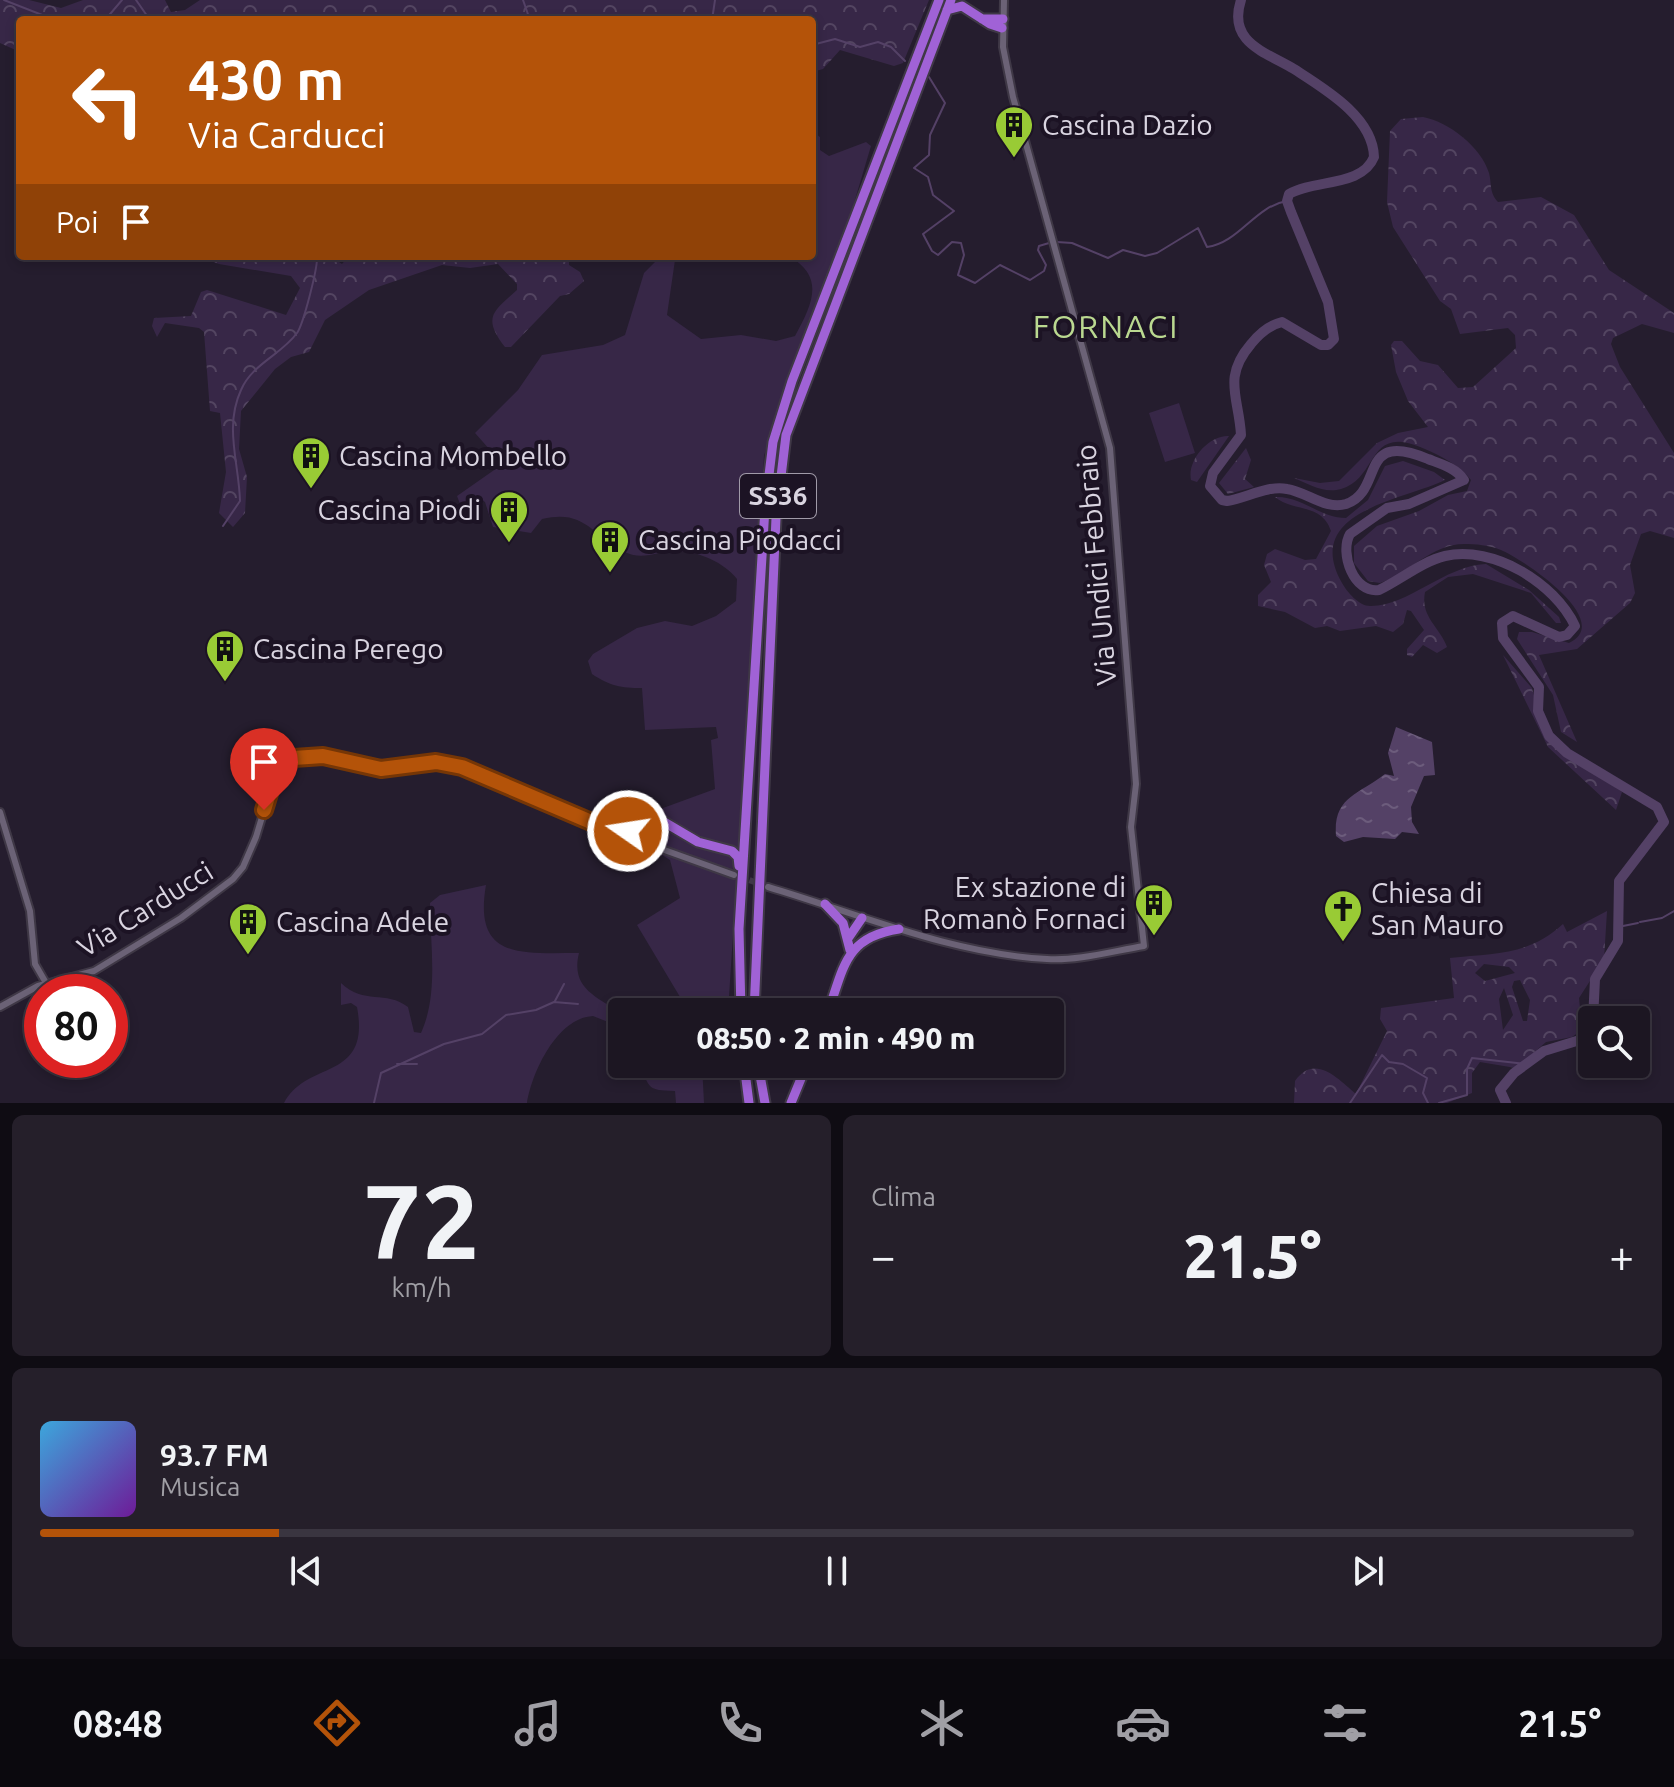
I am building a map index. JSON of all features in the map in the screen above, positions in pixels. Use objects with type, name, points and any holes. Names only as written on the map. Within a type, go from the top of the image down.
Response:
[{"type":"highway","name":"SS36","points":[[741,998],[739,941],[748,765],[765,508],[773,442],[798,366],[939,0]]},
{"type":"highway","name":"SS36","points":[[756,998],[776,518],[786,435],[949,5]]},
{"type":"highway","points":[[949,5],[967,5],[981,19],[1003,23]]},
{"type":"highway","points":[[726,850],[740,838],[748,765]]},
{"type":"highway","points":[[614,832],[650,820],[664,821],[698,842],[726,850],[738,860],[739,941]]},
{"type":"highway","points":[[637,840],[650,820]]},
{"type":"highway","points":[[636,827],[637,840]]},
{"type":"highway","points":[[825,904],[843,923],[849,937],[850,950],[833,998]]},
{"type":"highway","points":[[849,937],[862,918]]},
{"type":"highway","points":[[862,918],[863,939]]},
{"type":"highway","points":[[850,950],[863,939],[899,929]]},
{"type":"highway","points":[[746,1078],[749,1103]]},
{"type":"highway","points":[[761,1078],[765,1103]]},
{"type":"highway","points":[[791,1103],[801,1078]]},
{"type":"street","name":"Via Undici Febbraio","points":[[899,929],[974,948],[1050,959],[1144,946],[1131,835],[1136,773],[1110,448],[1005,66],[1004,0]]},
{"type":"street","name":"Via Carducci","points":[[82,974],[94,971],[181,918],[233,879],[243,867],[256,837],[274,777],[290,760],[323,756],[381,769],[449,763],[614,832]]},
{"type":"street","points":[[0,812],[30,911],[35,964],[41,974]]},
{"type":"street","points":[[614,832],[734,875]]},
{"type":"street","points":[[768,887],[899,929]]},
{"type":"street","name":"Via Carducci","points":[[0,1007],[24,994]]},
{"type":"green space","points":[[0,0],[29,0],[61,8],[83,0],[165,0],[171,12],[185,10],[200,0],[929,0],[903,63],[894,66],[840,50],[823,69],[816,71],[816,16],[16,16],[16,50],[0,43]]},
{"type":"green space","points":[[1423,117],[1453,130],[1479,154],[1498,202],[1541,197],[1574,215],[1609,270],[1674,313],[1674,333],[1642,324],[1613,338],[1611,344],[1620,367],[1674,453],[1674,538],[1650,531],[1641,534],[1630,565],[1635,593],[1630,603],[1577,649],[1539,655],[1577,742],[1561,732],[1553,695],[1517,639],[1519,632],[1532,632],[1569,643],[1580,633],[1581,620],[1573,606],[1544,577],[1512,555],[1478,545],[1452,545],[1441,549],[1380,583],[1368,581],[1354,563],[1354,546],[1377,526],[1419,511],[1448,495],[1467,491],[1471,480],[1462,470],[1425,449],[1406,442],[1392,442],[1376,454],[1353,483],[1341,489],[1323,489],[1294,478],[1320,483],[1339,481],[1377,443],[1398,433],[1428,427],[1408,401],[1396,372],[1391,345],[1394,341],[1402,341],[1420,361],[1438,365],[1458,388],[1473,387],[1516,348],[1515,335],[1508,328],[1460,334],[1451,309],[1440,301],[1393,227],[1387,202],[1390,131],[1401,119]]},
{"type":"green space","points":[[816,134],[820,137],[820,150],[829,156],[866,142],[871,146],[848,223],[782,393],[764,456],[729,998],[681,998],[637,925],[680,898],[670,860],[640,841],[646,826],[659,819],[663,808],[715,789],[711,740],[718,738],[716,727],[645,730],[642,688],[622,687],[604,681],[592,674],[588,661],[593,654],[637,628],[665,621],[692,626],[716,616],[736,601],[737,579],[718,563],[694,553],[630,554],[586,524],[568,517],[542,519],[531,533],[493,527],[485,502],[479,498],[460,504],[457,496],[497,468],[498,459],[475,433],[518,390],[542,355],[603,345],[625,335],[644,273],[657,260],[675,260],[667,315],[701,339],[741,335],[776,341],[795,336],[811,302],[808,273],[794,260],[816,260]]},
{"type":"green space","points":[[208,260],[336,260],[342,264],[346,260],[569,260],[569,265],[580,272],[584,281],[569,294],[560,296],[511,347],[505,347],[492,322],[497,310],[517,290],[517,284],[498,264],[470,268],[442,265],[369,290],[325,320],[309,352],[291,357],[275,369],[241,411],[239,449],[247,477],[245,513],[233,527],[219,513],[226,472],[220,413],[210,411],[204,332],[199,328],[165,323],[157,337],[152,326],[154,318],[191,316],[201,292],[207,290],[286,315],[300,288],[291,276]]},
{"type":"green space","points":[[1179,403],[1195,453],[1165,462],[1149,413]]},
{"type":"green space","points":[[1229,436],[1197,482],[1191,480],[1192,465],[1201,450],[1214,440]]},
{"type":"green space","points":[[1246,448],[1251,460],[1245,479],[1254,487],[1228,494],[1219,483]]},
{"type":"green space","points":[[1403,461],[1434,472],[1445,480],[1384,502],[1346,524],[1335,539],[1333,559],[1350,594],[1366,605],[1384,605],[1455,572],[1486,564],[1529,590],[1559,617],[1561,623],[1556,623],[1531,593],[1473,574],[1448,577],[1425,592],[1425,608],[1447,647],[1437,653],[1423,645],[1412,657],[1407,655],[1407,649],[1424,630],[1411,611],[1407,610],[1403,624],[1393,632],[1376,626],[1340,631],[1327,626],[1315,628],[1285,612],[1258,606],[1258,595],[1271,582],[1264,565],[1267,554],[1275,549],[1305,560],[1316,559],[1331,531],[1321,516],[1275,497],[1294,500],[1328,515],[1346,518],[1368,500],[1385,466]]},
{"type":"green space","points":[[1503,655],[1532,688],[1543,731],[1551,744],[1622,792],[1616,810],[1548,747]]},
{"type":"green space","points":[[486,885],[484,909],[487,927],[494,939],[506,947],[521,951],[579,953],[577,965],[582,984],[608,1005],[608,1022],[593,1016],[580,1019],[558,1036],[534,1077],[527,1103],[284,1103],[294,1089],[346,1059],[355,1047],[359,1031],[357,1007],[351,1003],[341,1005],[341,983],[358,994],[391,999],[408,1007],[414,1032],[421,1033],[427,1018],[432,985],[430,903],[440,895]]},
{"type":"green space","points":[[1607,911],[1604,959],[1579,998],[1578,1033],[1572,1037],[1546,1042],[1516,1068],[1480,1062],[1472,1073],[1472,1093],[1447,1103],[1294,1103],[1295,1081],[1310,1069],[1326,1071],[1356,1094],[1387,1031],[1380,1019],[1381,1008],[1454,998],[1450,958],[1524,948],[1563,924],[1567,932]],"holes":[[[1484,964],[1509,967],[1515,973],[1485,981],[1475,973]],[[1520,980],[1530,1000],[1527,1021],[1523,1021],[1512,987],[1514,981]],[[1504,988],[1513,1015],[1503,1030],[1499,999]]]},
{"type":"green space","points":[[703,1078],[704,1103],[676,1103],[675,1091],[654,1089],[646,1079]]},
{"type":"water","points":[[1396,727],[1432,742],[1435,775],[1424,776],[1411,807],[1412,822],[1419,834],[1402,832],[1395,839],[1363,837],[1344,842],[1336,836],[1336,823],[1343,805],[1385,774],[1394,776],[1388,753]]},
{"type":"waterway","points":[[4,0],[45,16]]},
{"type":"waterway","points":[[108,16],[122,0]]},
{"type":"waterway","points":[[136,0],[147,16]]},
{"type":"waterway","points":[[523,0],[529,16]]},
{"type":"waterway","points":[[713,16],[715,0]]},
{"type":"waterway","points":[[1241,0],[1238,15],[1244,36],[1261,51],[1294,69],[1345,106],[1365,129],[1374,157],[1368,167],[1349,178],[1289,194],[1287,201],[1328,302],[1334,339],[1328,345],[1321,345],[1282,322],[1265,330],[1251,344],[1242,356],[1235,378],[1241,435],[1213,473],[1210,486],[1222,500],[1227,501],[1280,488],[1338,505],[1358,497],[1381,457],[1391,452],[1406,452],[1428,459],[1453,469],[1464,480],[1409,504],[1387,508],[1350,534],[1346,551],[1348,561],[1362,586],[1379,590],[1420,566],[1445,556],[1483,556],[1502,562],[1538,582],[1566,610],[1575,626],[1567,635],[1559,637],[1513,616],[1502,623],[1503,638],[1539,687],[1538,711],[1549,736],[1567,753],[1657,807],[1664,822],[1619,881],[1618,941],[1595,979],[1594,1006]]},
{"type":"waterway","points":[[816,44],[835,39],[860,47],[878,42],[891,47],[905,61]]},
{"type":"waterway","points":[[929,77],[945,103],[930,135],[929,155],[914,168],[928,177],[933,195],[954,211],[923,234],[932,251],[938,255],[952,242],[961,243],[964,255],[958,275],[975,283],[1000,265],[1030,280],[1044,271],[1046,265],[1038,250],[1039,246],[1049,243]]},
{"type":"waterway","points":[[1057,242],[1072,243],[1108,258],[1123,250],[1145,256],[1157,253],[1198,228],[1207,247],[1228,239],[1266,210],[1287,201]]},
{"type":"waterway","points":[[223,526],[240,501],[233,431],[236,404],[252,373],[297,333],[310,296],[316,260]]},
{"type":"waterway","points":[[1640,922],[1662,918],[1674,911]]},
{"type":"waterway","points":[[1618,927],[1638,923]]},
{"type":"waterway","points":[[555,1001],[564,984]]},
{"type":"waterway","points":[[374,1103],[381,1073],[444,1044],[482,1034],[506,1015],[536,1010],[554,1002],[578,1004]]},
{"type":"waterway","points":[[1506,1103],[1500,1090],[1514,1073],[1544,1051],[1578,1041]]},
{"type":"waterway","points":[[1350,1103],[1382,1055],[1389,1062],[1403,1064],[1427,1078],[1423,1093],[1428,1103]]},
{"type":"waterway","points":[[1439,1103],[1467,1095],[1467,1069],[1472,1058],[1526,1064]]},
{"type":"waterway","points":[[397,1064],[417,1064]]},
{"type":"tunnel","points":[[741,877],[768,887]]},
{"type":"place","name":"Cascina Dazio","points":[[1014,159]]},
{"type":"place","name":"Cascina Mombello","points":[[311,490]]},
{"type":"place","name":"Cascina Piodi","points":[[509,544]]},
{"type":"place","name":"Cascina Piodacci","points":[[610,574]]},
{"type":"place","name":"Cascina Perego","points":[[225,683]]},
{"type":"place","name":"Ex stazione di Romanò Fornaci","points":[[1154,937]]},
{"type":"place","name":"Chiesa di San Mauro","points":[[1343,943]]},
{"type":"place","name":"Cascina Adele","points":[[248,956]]},
{"type":"district","name":"FORNACI","points":[[1106,327]]},
{"type":"route","points":[[264,810],[278,770],[294,758],[335,758],[381,769],[436,762],[462,767],[617,833],[628,831]]}]
